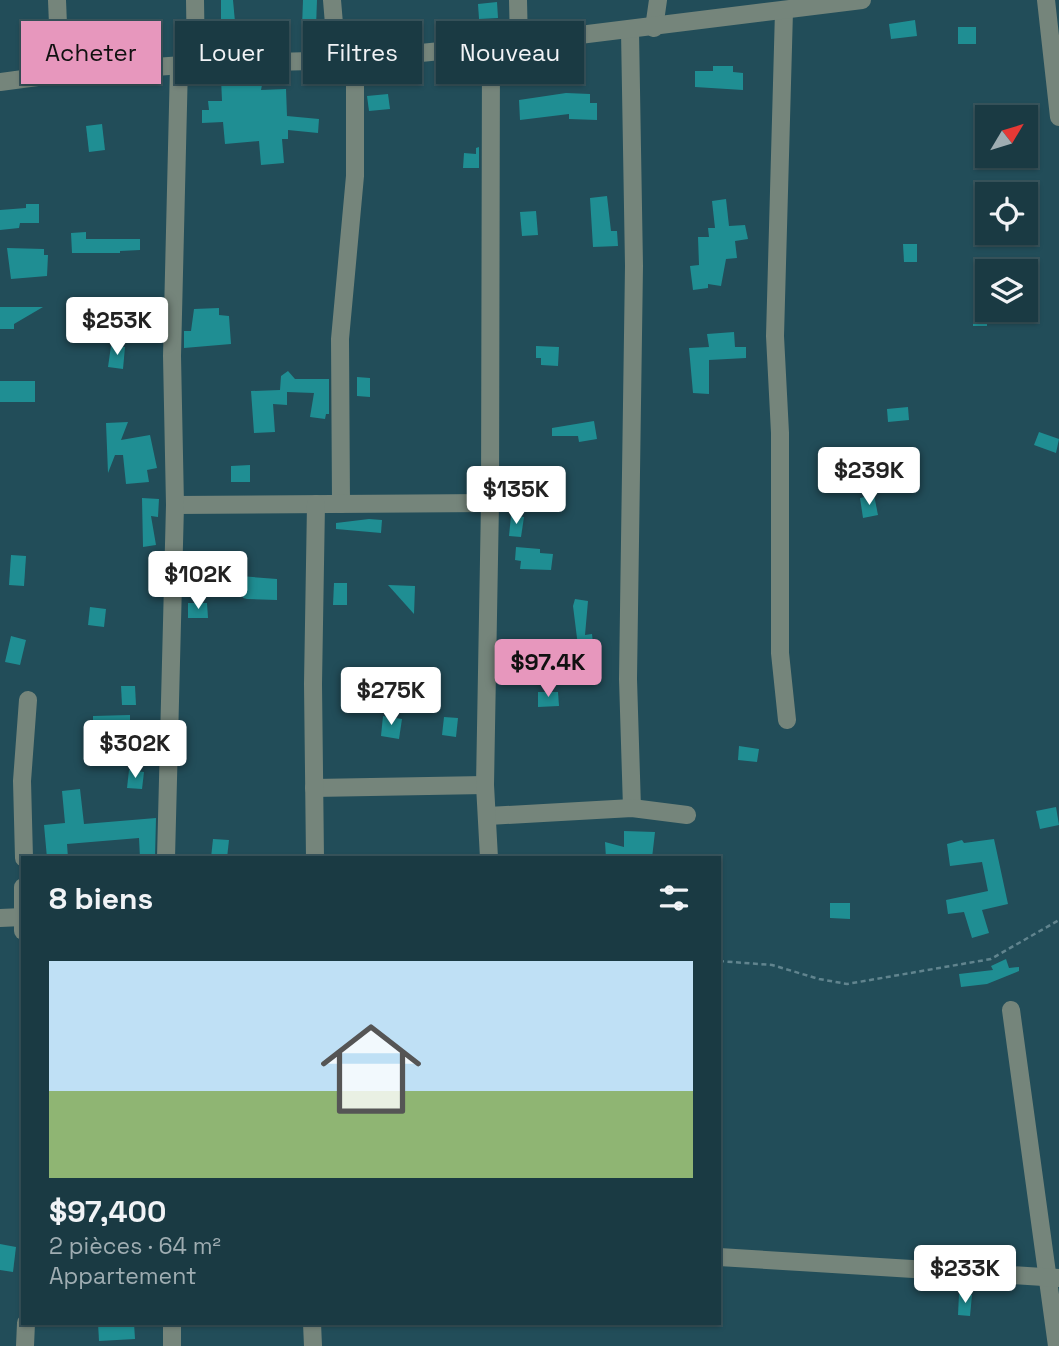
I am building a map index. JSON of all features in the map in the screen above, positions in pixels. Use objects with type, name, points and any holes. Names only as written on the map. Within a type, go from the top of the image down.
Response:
[{"type":"street","points":[[57,0],[58,21]]},
{"type":"street","points":[[192,21],[195,0]]},
{"type":"street","points":[[332,0],[336,21]]},
{"type":"street","points":[[518,0],[518,21]]},
{"type":"street","points":[[654,28],[658,0]]},
{"type":"street","points":[[584,36],[784,11],[807,4],[862,0]]},
{"type":"street","points":[[1045,0],[1059,117]]},
{"type":"street","points":[[784,11],[775,336],[780,433],[780,653],[787,720]]},
{"type":"street","points":[[630,31],[634,266],[628,679],[632,808]]},
{"type":"street","points":[[0,82],[21,79]]},
{"type":"street","points":[[166,856],[175,505],[173,317],[186,84]]},
{"type":"street","points":[[341,504],[340,339],[355,176],[355,84]]},
{"type":"street","points":[[489,856],[485,785],[490,503],[491,84]]},
{"type":"street","points":[[175,505],[490,503]]},
{"type":"street","points":[[314,856],[316,504]]},
{"type":"street","points":[[24,856],[22,781],[28,700]]},
{"type":"street","points":[[314,788],[485,785]]},
{"type":"street","points":[[488,816],[632,808],[687,816]]},
{"type":"street","points":[[0,918],[21,917]]},
{"type":"street","points":[[1011,1010],[1054,1278],[1057,1346]]},
{"type":"street","points":[[721,1257],[1054,1278]]},
{"type":"street","points":[[25,1346],[26,1325]]},
{"type":"street","points":[[172,1325],[172,1346]]},
{"type":"street","points":[[312,1325],[313,1346]]},
{"type":"path","points":[[721,961],[772,965],[847,984],[991,959],[1059,920]]},
{"type":"building","points":[[221,0],[233,0],[235,21],[221,21]]},
{"type":"building","points":[[303,0],[317,0],[316,21],[303,21],[302,27]]},
{"type":"building","points":[[497,2],[498,18],[479,19],[478,4]]},
{"type":"building","points":[[915,20],[917,36],[891,39],[889,24]]},
{"type":"building","points":[[958,27],[976,27],[976,44],[958,44]]},
{"type":"building","points":[[713,66],[733,66],[733,72],[743,73],[743,90],[695,87],[695,71],[713,71]]},
{"type":"building","points":[[221,84],[262,85],[261,90],[286,89],[287,116],[319,119],[318,133],[288,130],[288,139],[282,139],[284,163],[261,165],[259,141],[225,144],[223,122],[202,123],[202,110],[209,110],[208,101],[222,101]]},
{"type":"building","points":[[566,93],[590,94],[590,103],[597,103],[597,120],[569,119],[569,114],[520,120],[519,100]]},
{"type":"building","points":[[388,94],[390,109],[369,111],[367,96]]},
{"type":"building","points":[[102,124],[105,150],[89,152],[86,126]]},
{"type":"building","points":[[479,147],[479,168],[463,168],[464,153],[476,154],[476,148]]},
{"type":"building","points":[[607,196],[611,231],[617,231],[618,246],[593,247],[590,198]]},
{"type":"building","points":[[726,199],[729,226],[745,225],[748,239],[735,241],[737,258],[726,259],[721,286],[708,284],[708,288],[693,290],[690,266],[699,265],[698,237],[709,237],[708,228],[715,228],[712,201]]},
{"type":"building","points":[[26,204],[39,204],[39,223],[20,223],[19,228],[0,230],[0,210],[26,208]]},
{"type":"building","points":[[536,211],[538,235],[522,236],[520,212]]},
{"type":"building","points":[[86,232],[86,239],[140,239],[140,250],[120,253],[72,253],[71,233]]},
{"type":"building","points":[[903,244],[917,244],[917,262],[904,262]]},
{"type":"building","points":[[7,248],[44,249],[44,255],[48,255],[47,276],[11,279]]},
{"type":"building","points":[[975,304],[975,322],[987,322],[987,326],[973,326]]},
{"type":"building","points":[[0,307],[43,307],[14,324],[14,329],[0,329]]},
{"type":"building","points":[[219,308],[219,315],[229,316],[231,344],[184,348],[184,331],[191,331],[194,309]]},
{"type":"building","points":[[734,332],[735,347],[746,347],[746,358],[709,360],[709,394],[693,393],[689,348],[709,347],[707,334]]},
{"type":"building","points":[[111,346],[125,347],[123,369],[108,367]]},
{"type":"building","points":[[536,346],[559,347],[558,366],[541,365],[541,358],[536,358]]},
{"type":"building","points":[[288,371],[295,379],[329,379],[329,414],[326,414],[325,419],[310,417],[314,393],[287,392],[287,405],[273,404],[275,432],[254,433],[251,391],[280,390],[281,376]]},
{"type":"building","points":[[357,377],[370,378],[370,397],[357,396]]},
{"type":"building","points":[[0,381],[35,381],[35,402],[0,402]]},
{"type":"building","points":[[908,407],[909,420],[888,422],[887,409]]},
{"type":"building","points":[[594,421],[597,439],[579,442],[578,436],[552,436],[552,428]]},
{"type":"building","points":[[128,422],[121,440],[150,435],[157,468],[147,470],[149,482],[126,484],[123,455],[115,455],[108,473],[106,423]]},
{"type":"building","points":[[1039,432],[1059,439],[1056,453],[1034,445]]},
{"type":"building","points":[[250,465],[250,482],[231,482],[231,466]]},
{"type":"building","points":[[874,495],[878,515],[863,518],[860,498]]},
{"type":"building","points":[[142,498],[159,499],[158,517],[151,516],[156,545],[143,547]]},
{"type":"building","points":[[511,516],[524,517],[521,537],[509,536]]},
{"type":"building","points":[[382,520],[381,533],[336,529],[336,523]]},
{"type":"building","points":[[516,547],[540,549],[540,553],[553,554],[551,570],[520,569],[521,561],[515,560]]},
{"type":"building","points":[[11,555],[26,556],[24,586],[9,585]]},
{"type":"building","points":[[215,574],[277,579],[277,600],[247,599],[243,598],[244,591],[215,587]]},
{"type":"building","points":[[334,583],[347,583],[347,605],[333,605]]},
{"type":"building","points":[[388,585],[415,586],[414,614]]},
{"type":"building","points":[[575,599],[588,601],[585,635],[592,634],[594,652],[579,654],[573,606]]},
{"type":"building","points":[[188,603],[207,603],[208,618],[188,618]]},
{"type":"building","points":[[90,607],[106,609],[104,627],[88,625]]},
{"type":"building","points":[[11,636],[26,640],[20,665],[5,662]]},
{"type":"building","points":[[121,686],[135,686],[136,705],[122,705]]},
{"type":"building","points":[[538,692],[558,692],[559,706],[538,707]]},
{"type":"building","points":[[130,715],[130,739],[93,737],[93,716]]},
{"type":"building","points":[[383,716],[402,719],[399,739],[381,736]]},
{"type":"building","points":[[444,717],[458,718],[456,737],[442,735]]},
{"type":"building","points":[[739,746],[759,749],[757,762],[738,760]]},
{"type":"building","points":[[129,770],[144,772],[142,789],[127,788]]},
{"type":"building","points":[[80,789],[84,824],[156,818],[155,856],[140,856],[139,838],[67,844],[68,856],[47,856],[44,825],[65,823],[62,791]]},
{"type":"building","points":[[1056,807],[1059,825],[1040,829],[1036,811]]},
{"type":"building","points":[[624,831],[655,832],[652,856],[606,856],[605,842],[624,847]]},
{"type":"building","points":[[213,839],[229,840],[227,856],[211,856]]},
{"type":"building","points":[[994,839],[1008,904],[982,910],[989,933],[972,938],[964,912],[948,914],[946,900],[988,891],[982,862],[950,866],[947,844],[962,840],[964,843]]},
{"type":"building","points":[[830,903],[850,903],[850,919],[830,918]]},
{"type":"building","points":[[1006,959],[1009,968],[1019,967],[1019,971],[987,984],[961,987],[959,974],[993,970],[991,966]]},
{"type":"building","points":[[0,1244],[16,1247],[13,1272],[0,1270]]},
{"type":"building","points":[[959,1294],[972,1295],[970,1316],[958,1315]]},
{"type":"building","points":[[98,1325],[134,1325],[135,1339],[99,1341]]}]
